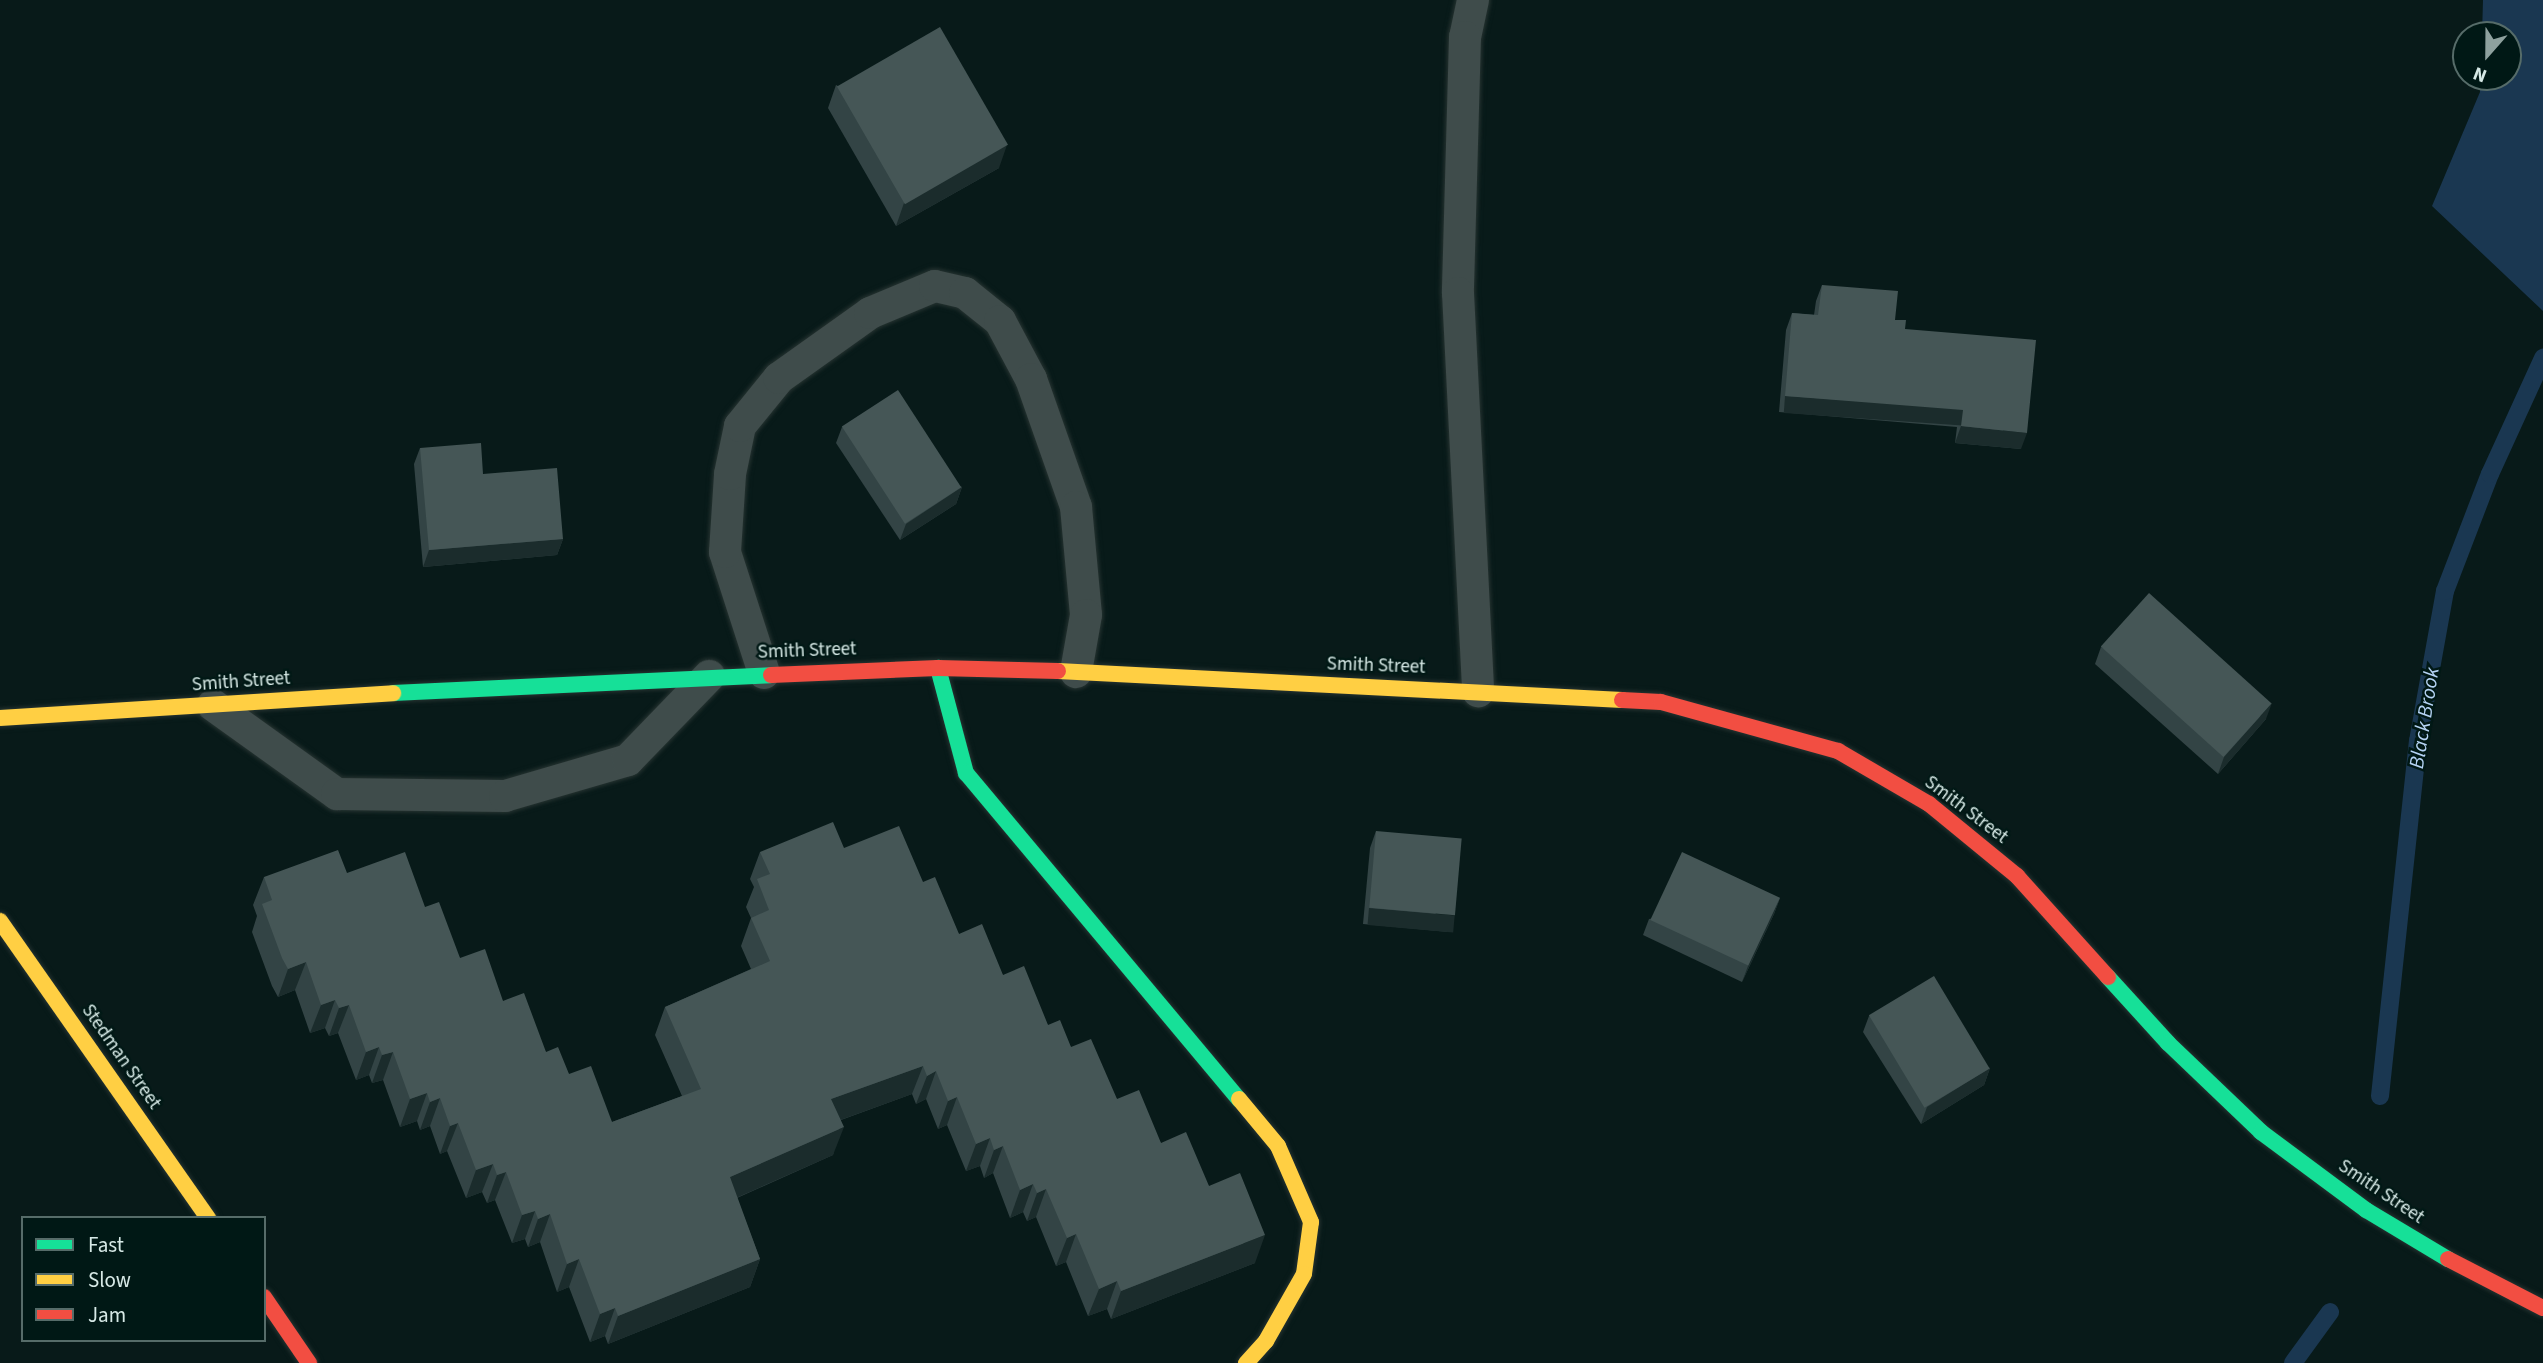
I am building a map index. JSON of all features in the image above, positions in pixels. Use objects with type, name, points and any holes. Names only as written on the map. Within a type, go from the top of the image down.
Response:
[{"type":"street","name":"Smith Street","points":[[0,718],[764,673],[938,667],[1478,691],[1661,702],[1838,751],[1929,804],[2017,876],[2168,1043],[2261,1132],[2366,1210],[2456,1265],[2543,1308]]},
{"type":"street","points":[[938,667],[966,773],[1278,1146],[1311,1222],[1304,1275],[1266,1341],[1246,1363]]},
{"type":"street","name":"Stedman Street","points":[[0,921],[207,1216]]},
{"type":"street","points":[[266,1300],[310,1363]]},
{"type":"lane","points":[[1473,0],[1465,37],[1458,293],[1478,691]]},
{"type":"lane","points":[[764,673],[725,552],[730,474],[740,426],[779,379],[870,313],[935,286],[965,293],[1000,321],[1031,379],[1076,507],[1086,615],[1076,672]]},
{"type":"lane","points":[[213,705],[337,794],[505,796],[628,760],[709,676]]},
{"type":"water","points":[[2483,0],[2543,0],[2543,311],[2432,206],[2480,91],[2522,91],[2522,21],[2482,21]]},
{"type":"building","points":[[940,27],[1008,145],[905,204],[837,86]]},
{"type":"building","points":[[1822,285],[1898,291],[1895,320],[1906,320],[1905,329],[2036,340],[2027,433],[1961,426],[1963,410],[1785,396],[1792,313],[1818,315]]},
{"type":"building","points":[[898,390],[961,487],[905,524],[842,426]]},
{"type":"building","points":[[481,443],[483,474],[557,468],[563,539],[429,550],[420,448]]},
{"type":"building","points":[[2149,593],[2272,703],[2223,757],[2101,647]]},
{"type":"building","points":[[833,822],[844,848],[899,826],[923,882],[935,877],[959,934],[982,924],[1003,975],[1024,966],[1048,1025],[1060,1020],[1071,1047],[1091,1039],[1117,1099],[1139,1090],[1161,1143],[1186,1132],[1209,1186],[1240,1173],[1265,1235],[1121,1291],[1117,1281],[1099,1289],[1076,1234],[1067,1238],[1046,1189],[1037,1193],[1033,1184],[1020,1190],[1003,1146],[994,1150],[990,1138],[976,1144],[957,1097],[948,1101],[936,1071],[927,1076],[923,1066],[831,1099],[844,1127],[730,1177],[760,1259],[618,1316],[615,1308],[600,1314],[579,1259],[567,1264],[550,1214],[538,1219],[535,1211],[522,1215],[506,1172],[497,1175],[493,1164],[476,1170],[458,1123],[450,1126],[440,1098],[430,1102],[427,1093],[410,1099],[393,1052],[382,1055],[379,1047],[366,1052],[349,1005],[339,1008],[335,1000],[321,1005],[306,962],[288,969],[262,904],[272,900],[264,877],[338,850],[347,873],[405,852],[425,907],[439,902],[460,958],[485,949],[503,1001],[524,993],[546,1052],[558,1047],[569,1074],[591,1066],[612,1122],[701,1089],[665,1007],[770,961],[751,918],[769,910],[757,879],[770,874],[760,852]]},
{"type":"building","points":[[1376,831],[1462,838],[1455,915],[1369,908]]},
{"type":"building","points":[[1682,852],[1780,898],[1748,966],[1650,920]]},
{"type":"building","points":[[1934,976],[1990,1069],[1924,1108],[1869,1015]]},
{"type":"waterway","name":"Black Brook","points":[[2380,1096],[2418,741],[2445,591],[2490,474],[2543,358]]},
{"type":"waterway","name":"Black Brook","points":[[2293,1363],[2330,1312]]},
{"type":"traffic: fast","points":[[938,668],[966,773],[1239,1099]]},
{"type":"traffic: fast","points":[[393,693],[771,675]]},
{"type":"traffic: fast","points":[[2108,977],[2168,1043],[2261,1132],[2366,1210],[2448,1259]]},
{"type":"traffic: slow","points":[[1058,671],[1622,700]]},
{"type":"traffic: slow","points":[[0,718],[393,693]]},
{"type":"traffic: slow","points":[[0,921],[207,1216]]},
{"type":"traffic: slow","points":[[1239,1099],[1278,1146],[1311,1222],[1304,1274],[1266,1341],[1246,1363]]},
{"type":"traffic: jam","points":[[771,675],[938,668],[1058,671]]},
{"type":"traffic: jam","points":[[1622,700],[1661,702],[1838,751],[1929,804],[2017,876],[2108,977]]},
{"type":"traffic: jam","points":[[2448,1259],[2543,1308]]},
{"type":"traffic: jam","points":[[266,1300],[309,1363]]}]
